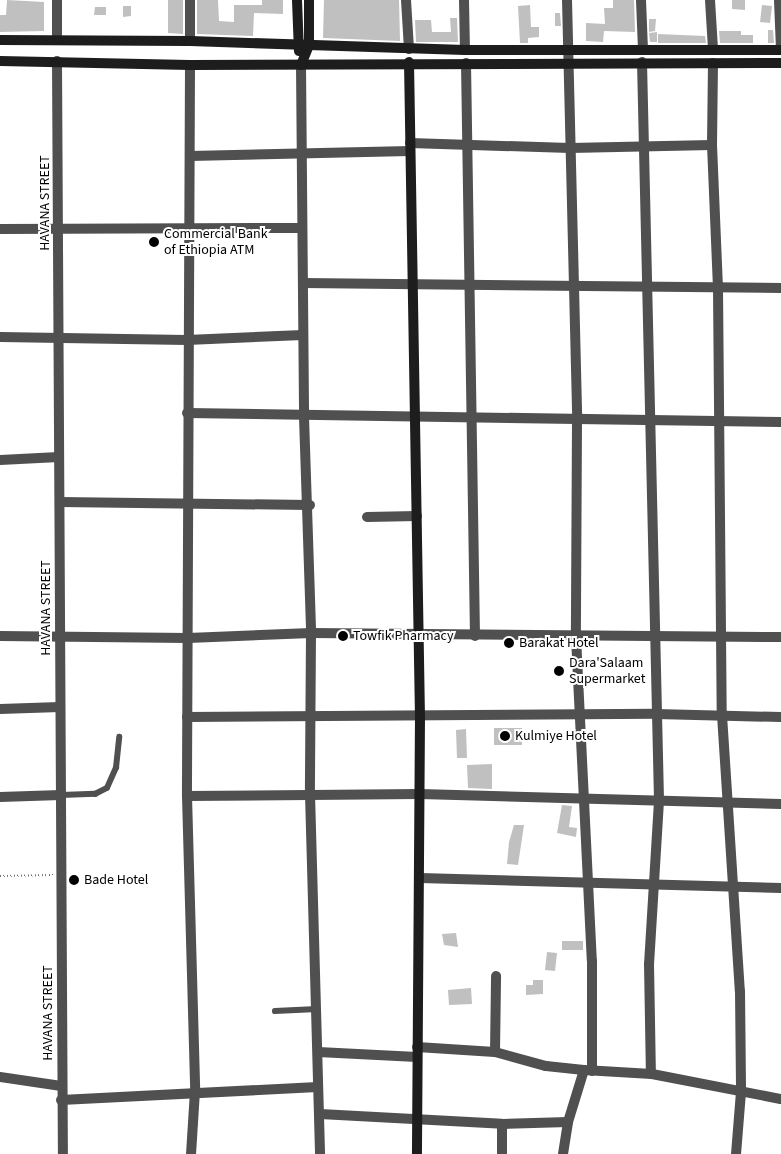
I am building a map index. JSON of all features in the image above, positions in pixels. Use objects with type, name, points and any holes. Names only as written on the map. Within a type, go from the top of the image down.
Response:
[{"type":"main road","points":[[297,0],[303,45]]},
{"type":"main road","points":[[301,65],[309,0]]},
{"type":"main road","points":[[0,40],[190,41],[465,50],[643,48],[781,50]]},
{"type":"main road","points":[[0,61],[190,65],[301,65],[409,62],[781,63]]},
{"type":"main road","points":[[409,62],[420,717],[417,1154]]},
{"type":"street","points":[[57,0],[57,39]]},
{"type":"street","points":[[190,0],[190,41]]},
{"type":"street","points":[[406,0],[409,49]]},
{"type":"street","points":[[464,0],[465,50]]},
{"type":"street","points":[[563,1154],[568,1122],[588,1071],[592,961],[586,883],[586,800],[578,716],[576,637],[577,421],[567,0]]},
{"type":"street","points":[[641,0],[643,48]]},
{"type":"street","points":[[710,0],[714,50]]},
{"type":"street","points":[[779,0],[781,50]]},
{"type":"street","name":"HAVANA STREET","points":[[57,61],[59,634],[62,874],[61,1100],[63,1154]]},
{"type":"street","points":[[642,62],[642,144],[647,287],[658,801],[649,964],[651,1074]]},
{"type":"street","points":[[466,63],[474,636]]},
{"type":"street","points":[[714,63],[712,145],[718,288],[717,422],[722,715],[725,803],[740,991],[741,1092],[736,1154]]},
{"type":"street","points":[[190,65],[187,340],[187,796],[195,1091],[191,1154]]},
{"type":"street","points":[[301,65],[300,153],[304,417],[310,505],[310,794],[320,1154]]},
{"type":"street","points":[[190,156],[467,145],[570,148],[642,144],[712,145]]},
{"type":"street","points":[[0,230],[59,228],[302,228]]},
{"type":"street","points":[[302,283],[781,288]]},
{"type":"street","points":[[0,337],[187,340],[303,335]]},
{"type":"street","points":[[187,413],[304,417],[416,416],[577,421],[781,422]]},
{"type":"street","points":[[0,460],[59,457]]},
{"type":"street","points":[[60,502],[310,505]]},
{"type":"street","points":[[367,517],[417,516]]},
{"type":"street","points":[[0,636],[59,634],[188,638],[311,633],[654,638],[781,637]]},
{"type":"street","points":[[0,709],[60,707]]},
{"type":"street","points":[[187,717],[578,716],[656,714],[781,717]]},
{"type":"street","points":[[187,796],[420,794],[781,804]]},
{"type":"street","points":[[0,797],[61,795]]},
{"type":"street","points":[[420,878],[654,887],[781,888]]},
{"type":"street","points":[[495,1052],[496,976]]},
{"type":"street","points":[[318,1052],[495,1052],[546,1066],[588,1071],[651,1074],[781,1099]]},
{"type":"street","points":[[0,1077],[61,1086]]},
{"type":"street","points":[[61,1100],[195,1091],[318,1087]]},
{"type":"street","points":[[320,1114],[502,1124],[568,1122]]},
{"type":"street","points":[[502,1124],[502,1154]]},
{"type":"lane","points":[[61,795],[95,794],[107,788],[116,768],[119,737]]},
{"type":"lane","points":[[275,1011],[316,1009]]},
{"type":"path","points":[[0,876],[62,874]]},
{"type":"building","points":[[7,0],[44,2],[44,31],[0,32],[0,15],[6,15]]},
{"type":"building","points":[[168,0],[183,0],[183,34],[168,33]]},
{"type":"building","points":[[197,0],[218,0],[219,21],[234,22],[234,5],[262,5],[262,0],[283,0],[283,14],[254,13],[253,36],[197,34]]},
{"type":"building","points":[[324,0],[399,0],[400,41],[323,38]]},
{"type":"building","points":[[613,0],[634,0],[635,32],[604,31],[603,42],[586,41],[586,23],[605,24],[604,8],[613,8]]},
{"type":"building","points":[[732,0],[745,0],[745,10],[732,9]]},
{"type":"building","points":[[530,5],[531,27],[539,27],[539,37],[528,38],[528,43],[520,43],[518,6]]},
{"type":"building","points":[[762,5],[772,6],[770,23],[760,22]]},
{"type":"building","points":[[123,6],[131,6],[131,16],[123,17]]},
{"type":"building","points":[[95,7],[106,7],[106,15],[94,15]]},
{"type":"building","points":[[555,13],[560,13],[561,26],[555,26]]},
{"type":"building","points":[[450,18],[457,18],[458,42],[416,42],[415,20],[431,20],[432,32],[451,32]]},
{"type":"building","points":[[649,19],[656,19],[655,31],[649,32]]},
{"type":"building","points":[[768,30],[773,30],[774,43],[768,43]]},
{"type":"building","points":[[719,31],[741,31],[741,35],[753,35],[753,43],[720,43]]},
{"type":"building","points":[[657,32],[657,42],[650,42],[649,33]]},
{"type":"building","points":[[658,34],[705,36],[706,43],[658,43]]},
{"type":"building","points":[[494,728],[522,728],[522,745],[494,745]]},
{"type":"building","points":[[466,729],[467,758],[457,758],[456,730]]},
{"type":"building","points":[[492,764],[492,789],[468,788],[467,765]]},
{"type":"building","points":[[562,805],[572,806],[569,827],[577,828],[576,837],[557,833]]},
{"type":"building","points":[[514,825],[524,825],[518,865],[507,864],[509,842]]},
{"type":"building","points":[[456,933],[458,947],[444,945],[442,934]]},
{"type":"building","points":[[562,941],[583,941],[583,950],[562,950]]},
{"type":"building","points":[[547,952],[557,953],[555,971],[545,970]]},
{"type":"building","points":[[533,980],[543,980],[543,994],[526,995],[526,985],[533,985]]},
{"type":"building","points":[[471,988],[472,1004],[449,1005],[448,990]]},
{"type":"place","name":"Commercial Bank of Ethiopia ATM","points":[[154,242]]},
{"type":"place","name":"Towfik Pharmacy","points":[[343,636]]},
{"type":"place","name":"Barakat Hotel","points":[[509,643]]},
{"type":"place","name":"Dara'Salaam Supermarket","points":[[559,671]]},
{"type":"place","name":"Kulmiye Hotel","points":[[505,736]]},
{"type":"place","name":"Bade Hotel","points":[[74,880]]}]
